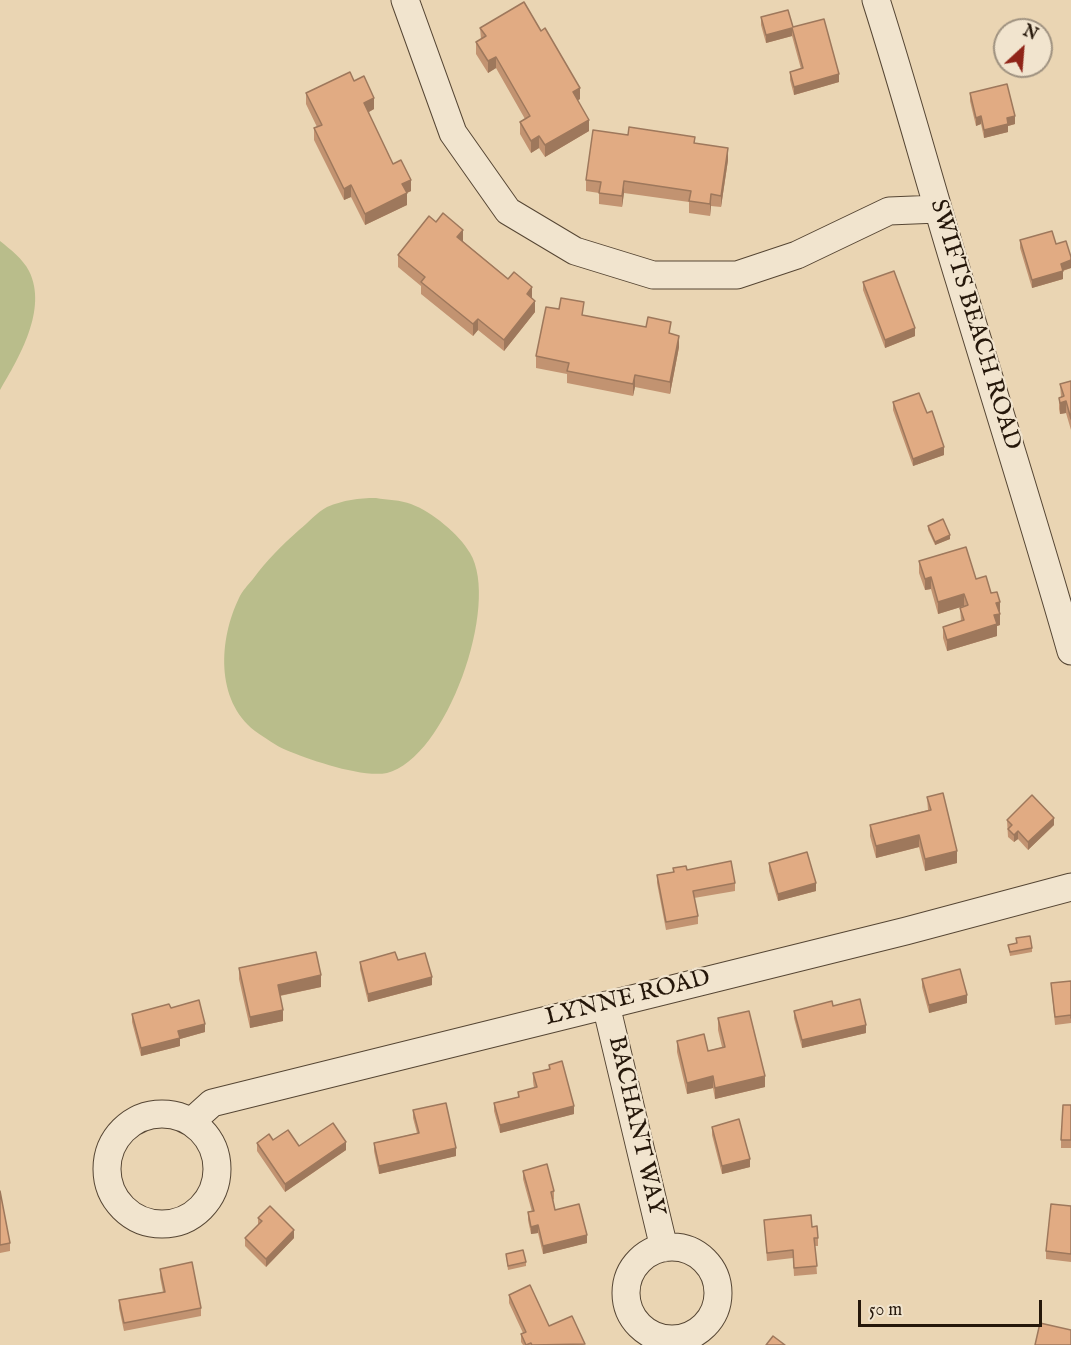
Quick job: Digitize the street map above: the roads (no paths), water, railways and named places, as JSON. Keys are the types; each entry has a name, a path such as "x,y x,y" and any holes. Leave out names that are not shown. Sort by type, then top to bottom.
{"street":[{"path":"405,0 453,133 508,211 575,251 653,275 737,275 797,255 890,211 938,208"},
{"name":"SWIFTS BEACH ROAD","path":"876,0 1033,517 1071,651"},
{"name":"LYNNE ROAD","path":"191,1122 212,1103 906,931 1071,887"},
{"name":"BACHANT WAY","path":"606,1005 664,1248"},
{"path":"171,1114 191,1122 207,1136 216,1156 217,1178 209,1198 194,1214 175,1222 153,1223 132,1216 117,1201 108,1181 107,1159 115,1139 129,1124 149,1115 171,1114"}]}
